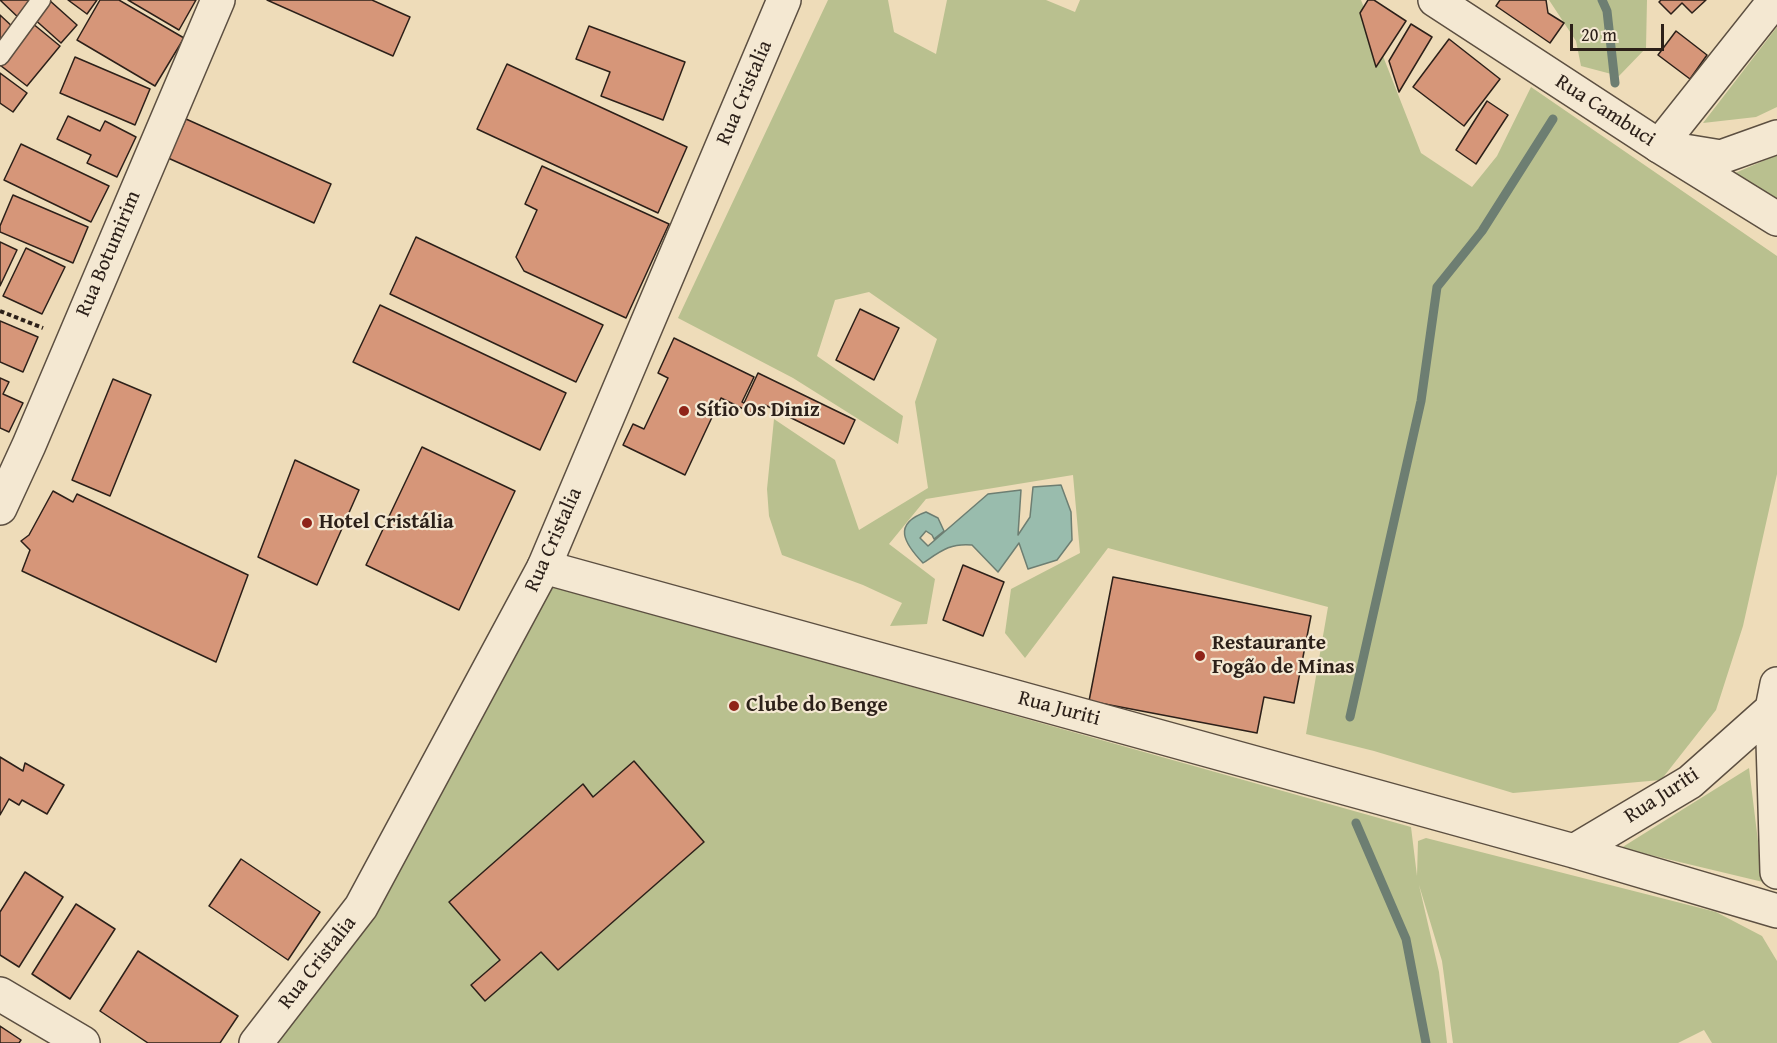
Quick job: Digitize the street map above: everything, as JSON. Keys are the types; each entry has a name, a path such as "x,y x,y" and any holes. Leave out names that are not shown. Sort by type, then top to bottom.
{"street":[{"name":"Rua Botumirim","path":"0,508 29,445 72,339 218,0"},
{"name":"Rua Cristalia","path":"256,1043 361,907 544,567 784,0"},
{"name":"Rua Cambuci","path":"1435,0 1659,146 1777,219"},
{"path":"1774,0 1659,146 1721,157 1777,137"},
{"name":"Rua Juriti","path":"544,567 1574,851 1777,911"},
{"name":"Rua Juriti","path":"1574,851 1690,782 1774,697"},
{"path":"1774,697 1777,872"},
{"path":"0,994 83,1043"}],"lane":[{"path":"0,57 41,0"}],"path":[{"path":"0,311 72,339"}],"green space":[{"path":"828,0 888,0 894,32 936,54 947,0 1046,0 1075,12 1080,0 1361,0 1421,153 1472,187 1497,156 1531,87 1777,256 1777,474 1743,626 1716,710 1661,780 1513,793 1374,751 1306,734 1328,607 1108,548 1025,658 1005,633 1011,589 1080,553 1073,475 926,499 889,544 935,579 927,624 890,626 902,603 863,585 782,555 769,516 767,489 774,419 835,460 859,530 928,488 915,402 937,339 869,292 835,300 817,356 903,416 898,444 793,378 678,318"},
{"path":"1549,0 1647,0 1646,48 1619,76 1581,66 1576,41"},
{"path":"1777,27 1777,107 1756,117 1703,123"},
{"path":"1777,155 1777,199 1735,173"},
{"name":"Clube do Benge","path":"553,586 1411,827 1417,876 1418,841 1426,838 1716,912 1762,936 1777,961 1777,1043 1712,1043 1704,1030 1678,1043 1453,1043 1442,961 1419,885 1439,972 1447,1043 268,1043 348,952"},
{"path":"1749,768 1763,882 1621,848"}],"shaded area":[{"path":"1061,485 1071,512 1072,540 1057,560 1028,569 1019,543 998,572 972,545 952,547 923,563 907,541 905,528 915,517 926,512 938,518 944,531 934,539 926,531 920,538 928,546 988,494 1021,490 1018,535 1030,517 1033,487"}],"building":[{"path":"0,0 36,0 22,21"},
{"path":"49,0 77,25 61,43 32,17"},
{"path":"68,0 97,0 87,14"},
{"path":"100,0 119,0 184,38 155,86 77,40"},
{"path":"128,0 196,0 179,30"},
{"path":"267,0 372,0 410,17 393,56"},
{"path":"1368,0 1374,0 1406,21 1376,67 1360,13"},
{"path":"1500,0 1546,0 1548,13 1564,23 1550,43 1496,6"},
{"path":"1661,0 1706,0 1692,13 1682,3 1671,14 1659,2"},
{"path":"0,15 15,29 0,45"},
{"path":"32,23 60,46 27,86 0,65"},
{"path":"1411,24 1432,37 1399,92 1389,61"},
{"path":"589,26 685,62 663,120 601,96 610,72 576,59"},
{"path":"1676,31 1707,55 1690,79 1658,55"},
{"path":"1449,39 1500,79 1464,126 1413,87"},
{"path":"75,57 150,89 135,125 60,93"},
{"path":"507,64 687,147 658,213 477,129"},
{"path":"0,73 27,93 13,112 0,103"},
{"path":"1487,101 1508,115 1476,164 1456,150"},
{"path":"68,116 100,131 105,121 136,137 117,177 87,163 91,155 57,139"},
{"path":"186,119 331,184 314,223 168,158"},
{"path":"21,144 109,186 91,222 4,180"},
{"path":"542,166 669,224 626,318 524,271 516,257 537,210 525,204"},
{"path":"13,195 88,227 73,263 0,232 0,226"},
{"path":"416,237 603,325 576,382 390,294"},
{"path":"0,242 17,250 0,286"},
{"path":"26,248 65,267 42,314 3,296"},
{"path":"380,305 566,393 540,450 353,362"},
{"path":"860,309 899,328 874,380 836,360"},
{"path":"0,321 38,337 23,372 0,362"},
{"name":"Sítio Os Diniz","path":"674,338 754,377 742,402 744,403 758,373 855,420 844,444 765,405 760,417 721,398 685,475 623,445 633,424 644,429 668,378 658,373"},
{"path":"0,378 9,382 3,394 23,403 9,432 0,428"},
{"path":"113,379 151,395 110,496 72,480"},
{"path":"422,447 515,491 459,610 366,565"},
{"name":"Hotel Cristália","path":"295,460 359,490 317,585 258,557"},
{"path":"53,491 73,502 77,494 248,575 216,662 22,571 30,550 21,541 29,535"},
{"path":"963,565 1004,582 983,636 943,620"},
{"name":"Restaurante Fogão de Minas","path":"1113,577 1311,616 1294,703 1264,697 1257,733 1089,701"},
{"path":"0,757 23,771 25,763 64,785 47,814 22,800 19,805 9,799 0,815"},
{"path":"634,761 704,842 558,970 541,952 485,1001 471,985 500,960 449,902 583,784 593,797"},
{"path":"241,859 320,912 288,960 209,906"},
{"path":"25,872 63,897 19,967 0,955 0,912"},
{"path":"76,904 115,929 70,999 32,974"},
{"path":"138,951 238,1016 220,1043 148,1043 100,1011"},
{"path":"0,1026 21,1040 19,1043 0,1043"}],"waterway":[{"path":"1602,0 1607,11 1615,83"},
{"path":"1350,717 1421,401 1437,287 1482,231 1553,119"},
{"path":"1356,823 1406,939 1426,1043"}],"place":[{"name":"Sítio Os Diniz","path":"684,411"},
{"name":"Hotel Cristália","path":"307,523"},
{"name":"Restaurante Fogão de Minas","path":"1200,656"},
{"name":"Clube do Benge","path":"734,706"}]}
